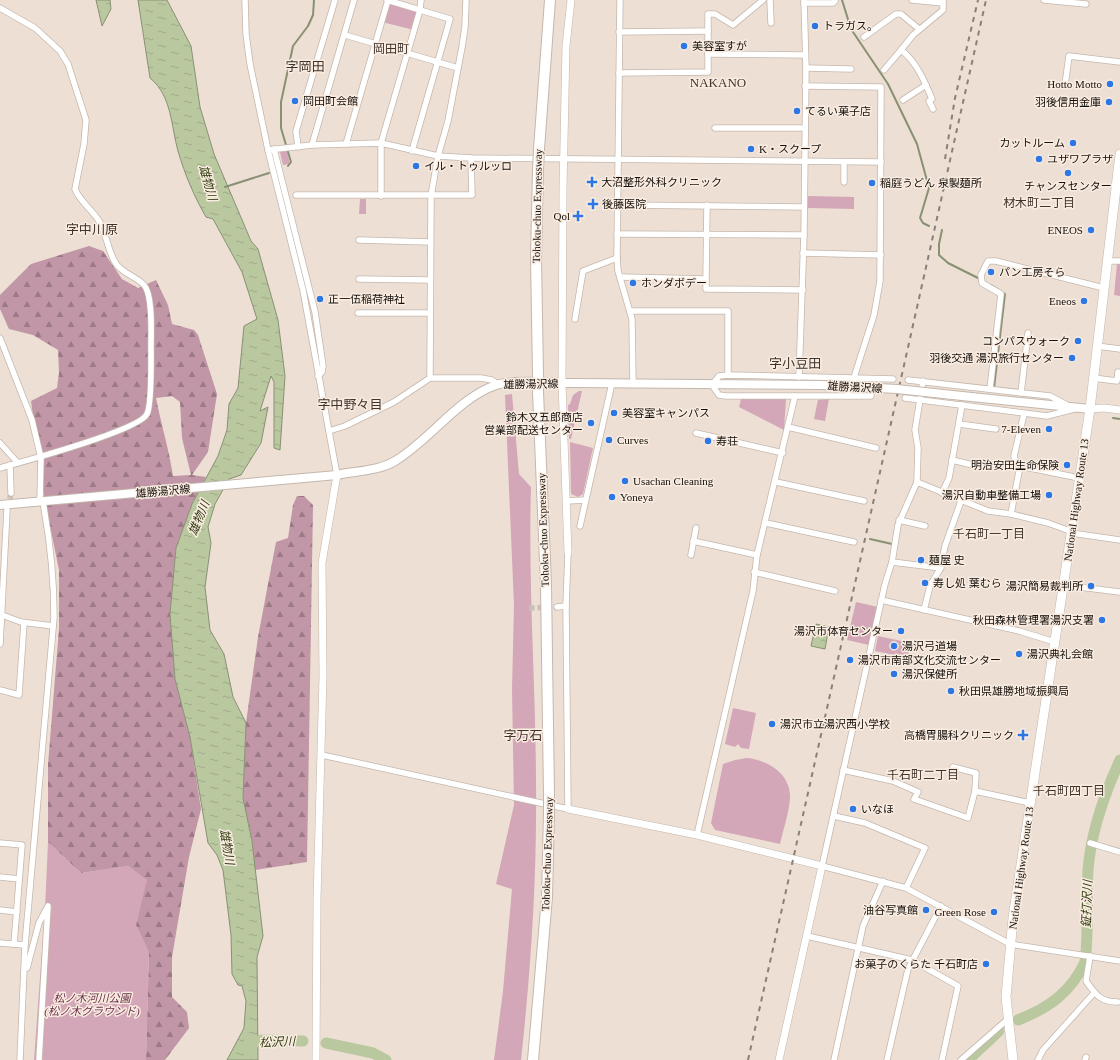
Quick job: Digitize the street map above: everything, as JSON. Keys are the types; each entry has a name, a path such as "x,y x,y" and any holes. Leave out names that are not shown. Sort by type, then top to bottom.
{"highway":[{"name":"Tohoku-chuo Expressway","path":"533,1060 547,897 549,812 546,585 538,392 536,258 539,149 550,0"},
{"name":"National Highway Route 13","path":"1013,1060 1006,997 1010,944 1090,409 1104,288 1116,212 1120,154"}],"main road":[{"name":"雄勝湯沢線","path":"4,507 41,502 337,475 382,466 394,462 476,395 498,384 633,383 822,385 897,389 1090,409"}],"street":[{"path":"245,0 246,34 250,64 303,290 337,475 322,563 322,755 317,900 316,1060"},
{"path":"298,146 296,131 334,0"},
{"path":"312,145 354,0"},
{"path":"346,144 388,0 450,19 412,151"},
{"path":"381,196 381,143 420,10 421,0"},
{"path":"430,378 431,196 438,156 448,121 458,68 465,27 466,0"},
{"path":"568,809 566,606 568,552 562,383 563,160 566,46 570,0"},
{"path":"620,0 617,258 620,277 632,319 633,383"},
{"path":"619,73 708,72 708,14 715,14 733,25 763,0"},
{"path":"770,0 771,23"},
{"path":"884,70 919,29 943,10 943,2 912,0"},
{"path":"1044,0 1086,4"},
{"path":"799,377 804,236 804,128 806,68 804,1 833,3 835,1"},
{"path":"0,8 35,28 60,51 68,64 86,120 84,144 75,190 78,196 99,221 116,264 123,272 144,285 148,291 151,319 148,414 144,419 126,428 41,458 0,468"},
{"path":"864,37 896,14 901,14 919,29"},
{"path":"619,32 708,32"},
{"path":"344,35 458,68"},
{"path":"901,50 909,56 926,85 932,99 929,101 933,109"},
{"path":"708,54 805,55"},
{"path":"1065,85 1069,56 1120,62"},
{"path":"806,68 851,69"},
{"path":"903,100 926,85"},
{"path":"805,86 882,87 880,281 874,315 848,396"},
{"path":"715,128 804,128"},
{"path":"271,150 312,145 381,143 438,156 471,158 881,162"},
{"path":"296,195 472,195 471,158"},
{"path":"844,162 844,182"},
{"path":"617,205 804,207"},
{"path":"707,205 706,288 803,290"},
{"path":"617,234 804,236"},
{"path":"360,240 430,242"},
{"path":"803,253 881,255"},
{"path":"575,319 583,272 617,258"},
{"path":"990,389 1001,294 982,283 981,275 988,261 996,261 1104,288"},
{"path":"1108,261 1120,261"},
{"path":"620,277 706,279"},
{"path":"359,279 430,280"},
{"path":"630,311 728,311 728,375"},
{"path":"358,313 430,313"},
{"path":"1021,393 1028,334"},
{"path":"0,338 32,420 41,458 41,502 50,541 52,568 53,626 25,945 25,973 21,1016 20,1060"},
{"path":"1097,346 1120,349"},
{"path":"1093,378 1117,381 1118,372 1120,373"},
{"path":"871,396 726,396 719,395 712,385 718,376 728,375 892,379"},
{"path":"329,431 345,426 394,402 430,378 481,378 492,380 498,384"},
{"path":"908,380 1050,396 1074,408"},
{"path":"779,1060 881,600 892,562 899,520 916,482 918,448 915,430 923,381"},
{"path":"580,526 612,383"},
{"path":"697,836 751,599 754,572 783,453 795,396"},
{"path":"904,398 1047,416 1074,408"},
{"path":"942,493 949,478 962,405"},
{"path":"1090,409 1104,408 1120,410"},
{"path":"1011,514 1020,466 1014,456 1024,414"},
{"path":"959,424 996,429"},
{"path":"788,427 876,448"},
{"path":"696,433 783,453"},
{"path":"0,443 18,463"},
{"path":"952,460 981,467"},
{"path":"10,465 11,493"},
{"path":"1020,466 1079,478"},
{"path":"776,482 864,501"},
{"path":"916,482 988,511 1011,514 1048,523 1078,534 1120,540"},
{"path":"566,501 585,500"},
{"path":"924,610 930,586 941,568 945,546 961,501"},
{"path":"0,644 4,507"},
{"path":"899,520 925,526"},
{"path":"766,523 854,542"},
{"path":"691,555 696,528"},
{"path":"694,541 758,555"},
{"path":"892,562 941,568"},
{"path":"754,572 835,590"},
{"path":"1063,585 1120,592"},
{"path":"881,600 1019,632 1055,642"},
{"path":"557,607 566,606"},
{"path":"2,615 24,623 53,626"},
{"path":"0,690 19,695 24,623"},
{"path":"322,755 697,836 822,866 906,888 1010,944 1120,961"},
{"path":"843,770 893,780 918,792 914,800 968,818 975,791 976,773 953,767"},
{"path":"975,791 1030,804"},
{"path":"834,816 866,823 925,848 906,888"},
{"path":"0,843 22,845 14,944"},
{"path":"1092,844 1120,852"},
{"path":"0,877 19,879"},
{"path":"834,1060 863,926 883,882"},
{"path":"25,973 39,923 48,906 39,1060"},
{"path":"887,1060 908,969 941,906"},
{"path":"0,910 17,912"},
{"path":"807,936 912,960 958,986 942,1060"},
{"path":"0,942 25,945"},
{"path":"1087,956 1086,981 1094,993 1107,1002 1118,1002"},
{"path":"1038,1060 1043,1050 1094,993"},
{"path":"961,1060 1008,1019"}],"green space":[{"path":"388,0 420,10 414,30 382,22"},
{"path":"287,151 290,164 283,165 280,152"},
{"path":"808,196 854,197 854,209 808,208"},
{"path":"360,199 366,199 366,214 359,214"},
{"path":"89,246 103,251 122,279 138,288 156,280 168,305 172,324 194,330 198,335 217,394 208,452 192,475 206,477 192,504 176,548 170,614 175,679 190,737 201,809 189,857 172,957 172,997 187,1012 189,1028 165,1060 146,1060 149,953 136,925 147,880 128,866 81,873 48,842 48,765 59,628 59,570 44,496 31,401 57,388 59,373 58,350 33,335 9,329 0,309 0,295 31,264","holes":["172,396 180,402 182,438 191,475 173,476 156,398"]},
{"path":"1117,263 1120,263 1120,296 1114,295"},
{"path":"579,391 582,391 571,439 569,439 568,405 570,404 573,395"},
{"path":"512,394 519,474 531,487 530,524 536,749 536,820 534,889 528,992 521,1060 494,1060 503,991 512,889 496,884 514,805 512,689 514,605 505,395"},
{"path":"741,399 786,399 784,430 739,407"},
{"path":"829,399 825,421 814,419 818,400"},
{"path":"570,442 593,448 583,494 578,497 571,494"},
{"path":"297,496 304,496 313,505 307,862 255,870 252,841 243,798 246,723 258,637 276,542 288,538 293,505"},
{"path":"856,602 878,607 869,645 847,640"},
{"name":"湯沢弓道場","path":"878,636 911,643 908,658 875,651"},
{"path":"733,708 756,713 749,749 741,748 738,744 735,747 725,744"},
{"path":"747,758 755,759 770,765 782,775 787,782 790,798 780,844 715,830 711,823 723,764"},
{"name":"松ノ木河川公園 (松ノ木グラウンド)","path":"48,842 81,873 128,866 148,880 136,925 149,953 146,1060 34,1060 45,909"}],"water":[{"path":"96,0 110,0 111,9 102,26"},
{"name":"雄物川","path":"138,0 167,0 191,46 200,107 214,154 251,241 258,249 278,320 285,376 280,450 274,448 274,382 271,376 260,411 268,407 261,443 241,475 229,479 215,504 208,527 211,543 205,587 210,630 224,654 233,697 246,723 243,798 252,841 263,936 257,957 258,1060 227,1060 244,1028 246,1001 242,986 238,985 232,974 231,935 223,870 217,855 208,843 190,737 175,679 170,614 176,548 192,504 218,456 227,430 229,404 238,388 244,326 257,319 242,272 213,219 206,217 194,193 178,151 167,102 163,93 150,78"},
{"path":"816,624 829,627 825,649 811,646"}],"waterway":[{"path":"288,166 291,162 281,128 281,102 293,46 308,26 313,15 314,0"},
{"path":"842,0 851,29 888,84 917,144 929,188 920,218 923,223 929,226"},
{"path":"225,187 269,173"},
{"path":"942,230 939,244 939,255 948,263 980,279"},
{"path":"991,285 1005,294 994,388"},
{"path":"1113,418 1120,419"},
{"path":"870,539 892,544"},
{"name":"鉦打沢川","path":"1018,1020 1040,1010 1058,998 1073,982 1085,962 1087,939 1088,870 1092,841 1099,814 1120,760"},
{"name":"鉦打沢川","path":"968,1060 999,1031"},
{"name":"松沢川","path":"251,1044 262,1040 303,1041"},
{"name":"松沢川","path":"326,1043 373,1053 386,1060"}],"tunnel":[{"path":"8,507 11,493"},
{"path":"529,608 557,607"}],"railway":[{"path":"945,159 955,98 978,0"},
{"path":"748,1060 986,0"}],"place":[{"name":"トラガス。","path":"815,26"},
{"name":"美容室すが","path":"684,46"},
{"name":"Hotto Motto","path":"1110,84"},
{"name":"岡田町会館","path":"295,101"},
{"name":"羽後信用金庫","path":"1109,102"},
{"name":"てるい菓子店","path":"797,111"},
{"name":"カットルーム","path":"1073,143"},
{"name":"K・スクープ","path":"751,149"},
{"name":"ユザワプラザ","path":"1039,159"},
{"name":"イル・トゥルッロ","path":"416,166"},
{"name":"チャンスセンター","path":"1068,173"},
{"name":"大沼整形外科クリニック","path":"592,182"},
{"name":"稲庭うどん 泉製麺所","path":"872,183"},
{"name":"後藤医院","path":"593,204"},
{"name":"Qol","path":"578,216"},
{"name":"ENEOS","path":"1091,230"},
{"name":"パン工房そら","path":"991,272"},
{"name":"ホンダボデー","path":"633,283"},
{"name":"正一伍稲荷神社","path":"320,299"},
{"name":"Eneos","path":"1084,301"},
{"name":"コンパスウォーク","path":"1078,341"},
{"name":"羽後交通 湯沢旅行センター","path":"1072,358"},
{"name":"美容室キャンパス","path":"614,413"},
{"name":"鈴木又五郎商店 営業部配送センター","path":"591,423"},
{"name":"7-Eleven","path":"1049,429"},
{"name":"Curves","path":"609,440"},
{"name":"寿荘","path":"708,441"},
{"name":"明治安田生命保険","path":"1067,465"},
{"name":"Usachan Cleaning","path":"625,481"},
{"name":"湯沢自動車整備工場","path":"1049,495"},
{"name":"Yoneya","path":"612,497"},
{"name":"麺屋 史","path":"921,560"},
{"name":"寿し処 葉むら","path":"925,583"},
{"name":"湯沢簡易裁判所","path":"1091,586"},
{"name":"秋田森林管理署湯沢支署","path":"1102,620"},
{"name":"湯沢市体育センター","path":"901,631"},
{"name":"湯沢弓道場","path":"894,646"},
{"name":"湯沢典礼会館","path":"1019,654"},
{"name":"湯沢市南部文化交流センター","path":"850,660"},
{"name":"湯沢保健所","path":"894,674"},
{"name":"秋田県雄勝地域振興局","path":"951,691"},
{"name":"湯沢市立湯沢西小学校","path":"772,724"},
{"name":"高橋胃腸科クリニック","path":"1023,735"},
{"name":"いなほ","path":"853,809"},
{"name":"油谷写真館","path":"926,910"},
{"name":"Green Rose","path":"994,912"},
{"name":"お菓子のくらた 千石町店","path":"986,964"}],"district":[{"name":"岡田町","path":"391,49"},
{"name":"字岡田","path":"305,66"},
{"name":"NAKANO","path":"718,82"},
{"name":"材木町二丁目","path":"1039,203"},
{"name":"字中川原","path":"92,229"},
{"name":"字小豆田","path":"795,363"},
{"name":"字中野々目","path":"350,404"},
{"name":"千石町一丁目","path":"989,534"},
{"name":"字万石","path":"523,735"},
{"name":"千石町二丁目","path":"923,775"},
{"name":"千石町四丁目","path":"1069,791"}]}
